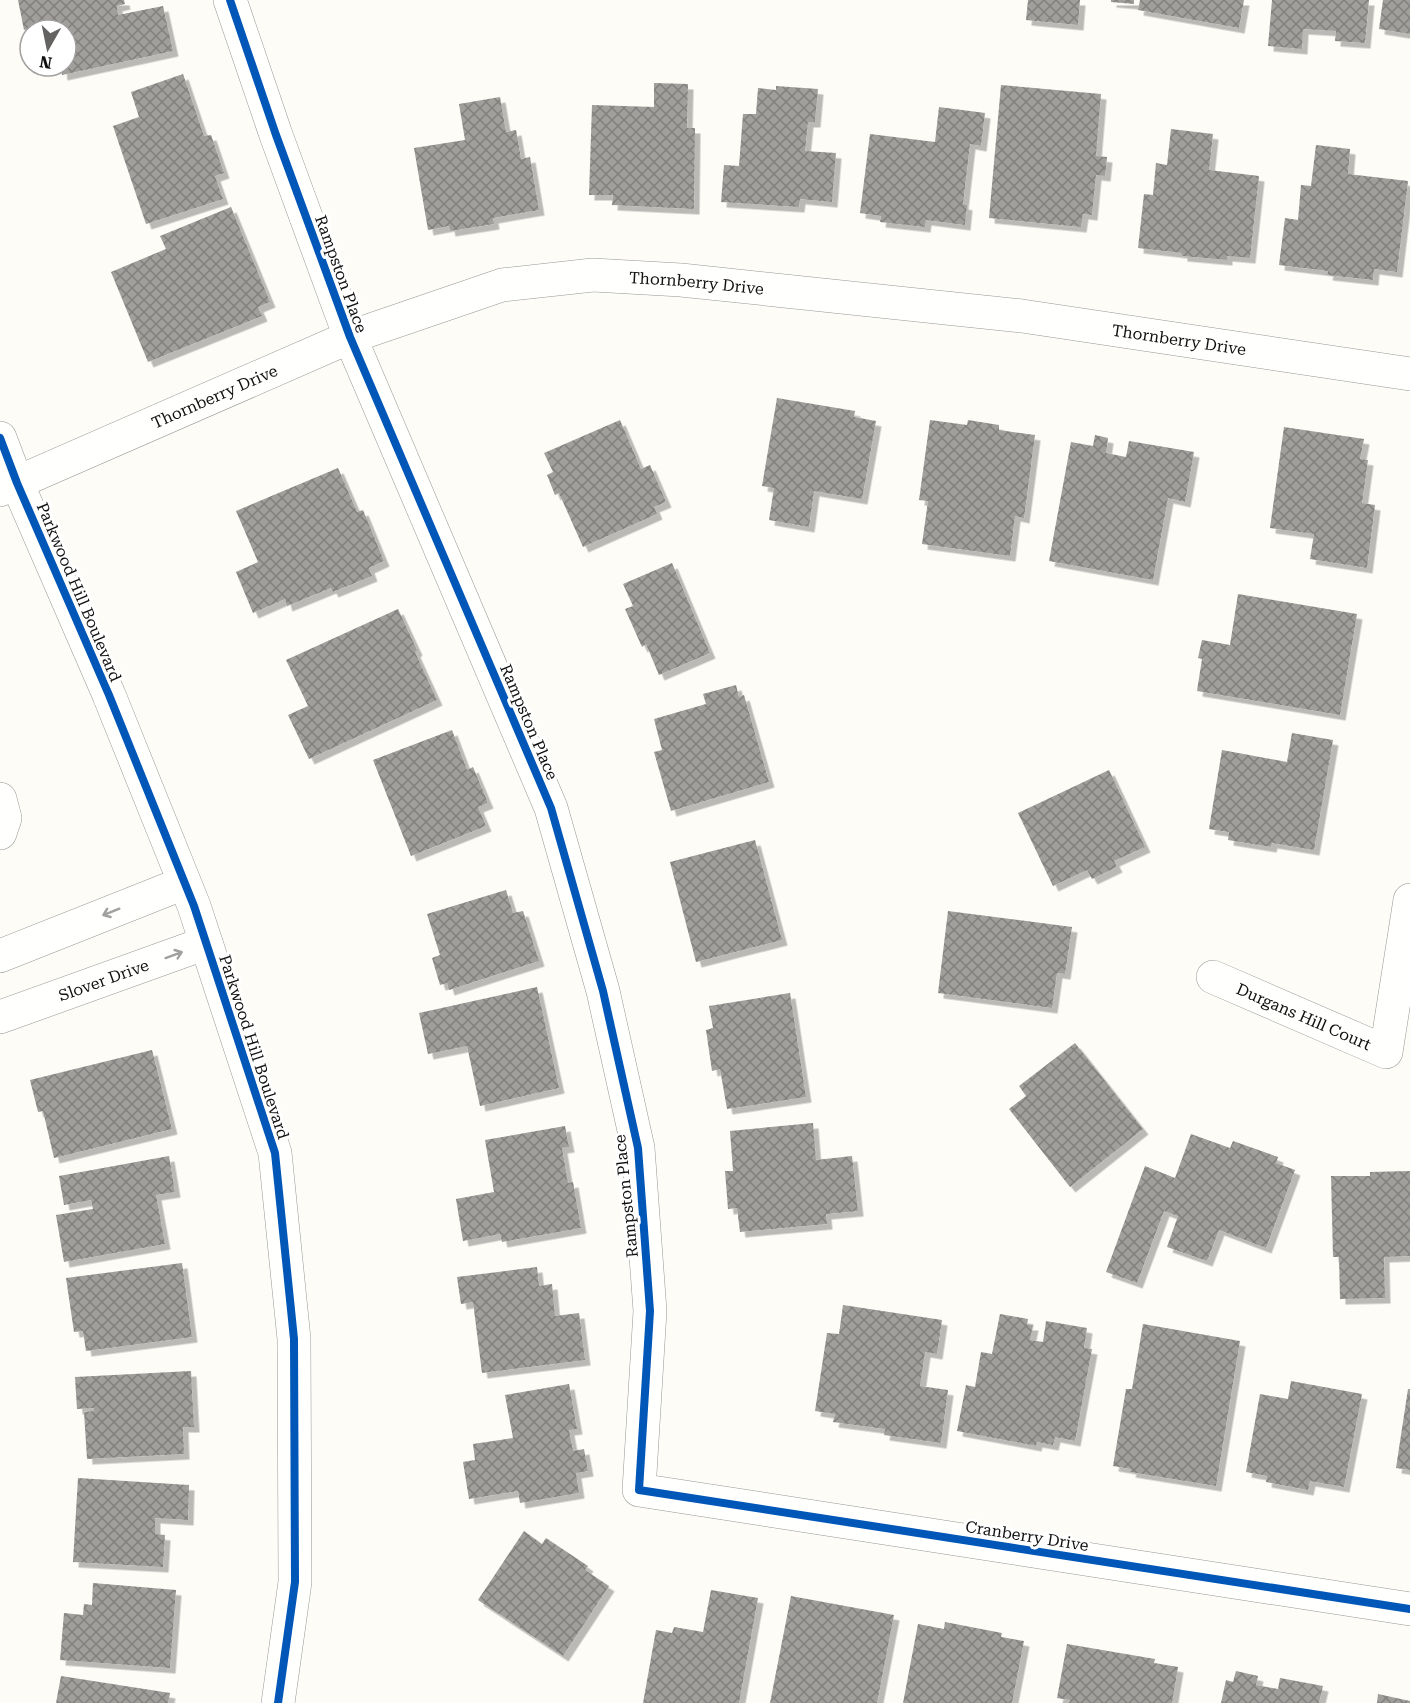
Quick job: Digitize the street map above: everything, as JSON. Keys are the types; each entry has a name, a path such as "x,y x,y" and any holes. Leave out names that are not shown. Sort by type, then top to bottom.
{"street":[{"name":"Rampston Place","path":"230,0 276,135 350,337 551,808 603,991 638,1148 650,1311 639,1490"},
{"name":"Thornberry Drive","path":"9,487 350,337 502,285 593,275 681,280 1022,316 1410,374"},
{"name":"Parkwood Hill Boulevard","path":"0,438 9,487 108,695 184,883 275,1153 293,1328 295,1582 278,1703"},
{"path":"0,799 5,818 0,833"},
{"path":"2,950 184,883"},
{"name":"Durgans Hill Court","path":"1213,977 1386,1052 1410,900"},
{"name":"Slover Drive","path":"0,1017 206,943"},
{"name":"Cranberry Drive","path":"639,1490 1410,1608"}],"building":[{"path":"18,0 124,0 125,4 117,6 118,15 163,6 173,51 78,72 78,18 22,18"},
{"path":"1028,0 1080,0 1078,25 1026,20"},
{"path":"1111,0 1134,0 1134,4 1111,2"},
{"path":"1140,0 1244,0 1239,28 1138,10"},
{"path":"1272,0 1369,0 1365,43 1335,41 1336,31 1303,29 1302,49 1268,46"},
{"path":"1383,0 1410,0 1410,34 1379,29"},
{"path":"183,74 204,136 211,135 224,173 215,176 223,199 146,224 113,126 139,117 131,92"},
{"path":"654,83 688,84 687,128 695,128 694,209 612,205 613,195 589,195 592,105 654,107"},
{"path":"1001,85 1101,94 1096,156 1107,157 1105,176 1096,175 1092,215 1083,214 1081,227 989,218"},
{"path":"776,86 818,89 815,122 808,122 805,151 836,153 832,202 800,199 799,207 721,202 724,165 739,166 743,114 756,114 758,88 776,90"},
{"path":"500,97 506,132 516,130 521,159 530,157 539,210 493,218 494,224 450,231 449,226 428,230 414,148 465,140 459,104"},
{"path":"939,107 985,113 981,146 970,144 963,204 967,205 965,225 926,220 925,227 880,222 881,216 860,213 870,134 935,142"},
{"path":"1171,129 1213,134 1209,170 1259,176 1250,258 1227,256 1227,260 1182,256 1182,253 1138,248 1144,194 1153,195 1156,163 1167,165"},
{"path":"1316,145 1350,149 1348,174 1408,181 1397,272 1374,269 1373,280 1327,275 1328,271 1279,265 1285,218 1298,220 1301,185 1311,186"},
{"path":"231,207 270,302 258,307 262,316 148,362 111,272 166,249 160,236"},
{"path":"777,398 855,411 854,417 876,421 862,499 814,491 809,527 769,520 774,488 762,486"},
{"path":"620,420 641,469 650,465 666,502 654,507 657,514 583,547 559,493 555,495 547,475 553,472 544,453"},
{"path":"930,420 967,425 968,420 999,425 999,430 1035,435 1024,518 1015,516 1010,556 922,544 928,501 919,500"},
{"path":"1284,427 1364,439 1360,459 1368,460 1362,503 1375,505 1367,568 1310,559 1314,534 1270,528"},
{"path":"1095,435 1108,438 1106,453 1126,457 1129,441 1194,452 1185,502 1168,498 1153,580 1049,561 1071,442 1093,446"},
{"path":"338,468 357,512 363,510 384,561 369,568 372,576 333,592 331,588 287,606 285,599 253,613 236,572 258,562 236,511"},
{"path":"672,563 710,653 659,675 646,644 642,647 625,609 633,606 623,584"},
{"path":"1238,594 1357,614 1340,715 1197,691 1202,659 1198,658 1202,640 1230,645"},
{"path":"398,609 437,700 309,759 288,715 308,706 286,660"},
{"path":"736,685 739,697 744,695 769,782 671,811 654,752 662,750 654,719 706,704 703,694"},
{"path":"452,730 467,770 473,767 488,803 478,807 486,826 411,856 373,760"},
{"path":"1292,733 1333,740 1314,850 1272,843 1271,847 1228,840 1229,832 1209,829 1222,750 1287,762"},
{"path":"1109,770 1145,847 1114,861 1117,867 1092,879 1087,870 1053,886 1018,813"},
{"path":"755,840 782,940 696,962 670,862"},
{"path":"506,890 513,913 523,911 539,961 449,990 447,983 440,985 432,958 440,955 427,914"},
{"path":"948,911 1072,927 1065,974 1057,973 1052,1008 938,993"},
{"path":"537,987 559,1088 480,1106 467,1046 428,1054 419,1013"},
{"path":"790,993 806,1097 727,1109 720,1069 712,1071 706,1030 713,1028 709,1006"},
{"path":"1075,1043 1143,1129 1070,1187 1009,1109 1026,1096 1019,1086"},
{"path":"152,1050 172,1129 54,1158 43,1111 38,1112 30,1080"},
{"path":"813,1123 816,1160 852,1156 858,1211 826,1214 827,1224 740,1232 737,1208 728,1209 725,1171 733,1171 730,1131"},
{"path":"565,1126 569,1147 562,1148 568,1183 573,1182 581,1228 502,1242 500,1234 463,1241 456,1199 494,1192 485,1140"},
{"path":"1191,1134 1230,1148 1233,1141 1278,1157 1276,1163 1295,1170 1266,1248 1219,1230 1207,1261 1167,1247 1178,1216 1164,1211 1137,1283 1106,1272 1145,1166 1175,1178"},
{"path":"169,1156 175,1192 156,1195 165,1244 64,1262 56,1215 93,1209 91,1200 64,1205 59,1176"},
{"path":"1410,1171 1410,1256 1384,1257 1385,1298 1340,1299 1339,1257 1333,1257 1331,1176 1370,1176 1370,1172"},
{"path":"182,1263 192,1337 86,1351 83,1331 74,1332 66,1278"},
{"path":"537,1267 539,1286 552,1284 555,1316 579,1313 585,1360 482,1373 473,1302 461,1304 457,1277"},
{"path":"843,1305 942,1320 937,1354 925,1352 920,1386 948,1390 941,1443 884,1435 885,1429 833,1422 835,1414 815,1411 827,1333 839,1334"},
{"path":"1000,1314 1028,1319 1027,1325 1033,1325 1030,1340 1043,1342 1046,1321 1087,1328 1084,1348 1092,1349 1075,1441 1055,1437 1053,1445 1037,1442 1036,1446 957,1431 966,1385 975,1387 981,1352 992,1354"},
{"path":"1143,1324 1240,1341 1216,1486 1130,1472 1131,1469 1113,1466 1126,1389 1132,1389"},
{"path":"191,1371 194,1427 183,1427 184,1454 87,1459 84,1412 94,1411 94,1408 77,1409 75,1377"},
{"path":"1291,1381 1362,1394 1344,1487 1310,1481 1308,1490 1266,1482 1267,1476 1246,1472 1260,1394 1288,1399"},
{"path":"569,1384 577,1429 569,1430 573,1451 584,1449 588,1471 576,1473 579,1493 520,1503 518,1491 469,1499 463,1462 475,1460 473,1444 513,1438 505,1395"},
{"path":"1408,1389 1410,1389 1410,1470 1396,1468"},
{"path":"78,1478 189,1485 188,1520 155,1518 155,1534 165,1535 163,1567 73,1562"},
{"path":"524,1531 542,1544 546,1538 588,1566 585,1570 609,1586 563,1656 478,1600"},
{"path":"93,1583 176,1590 170,1668 60,1660 64,1613 83,1615 84,1604 92,1605"},
{"path":"711,1590 758,1598 739,1703 643,1703 656,1630 672,1633 674,1627 703,1632"},
{"path":"791,1596 894,1615 877,1703 770,1703"},
{"path":"945,1622 1002,1633 1001,1637 1024,1641 1012,1703 903,1703 918,1624 944,1629"},
{"path":"1067,1644 1155,1659 1154,1663 1178,1667 1172,1703 1069,1703 1070,1700 1057,1698"},
{"path":"1236,1671 1258,1676 1256,1685 1278,1689 1280,1678 1323,1686 1319,1703 1221,1703 1226,1680 1233,1682"},
{"path":"61,1676 170,1693 168,1703 56,1703"},
{"path":"1378,1694 1410,1701 1410,1703 1377,1703"}],"cycle path":[{"path":"230,0 276,135 350,337 551,808 603,991 638,1148 650,1311 639,1490 1410,1609"},
{"path":"0,438 17,483 109,695 194,906 275,1153 294,1339 295,1582 278,1703"}]}
